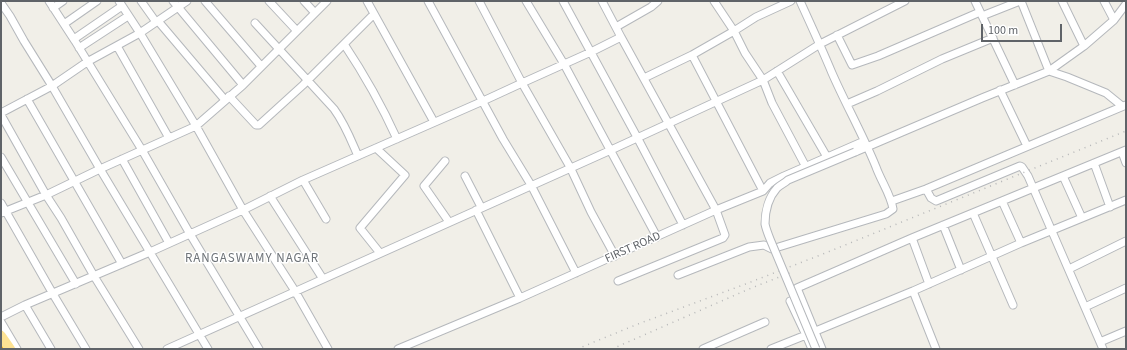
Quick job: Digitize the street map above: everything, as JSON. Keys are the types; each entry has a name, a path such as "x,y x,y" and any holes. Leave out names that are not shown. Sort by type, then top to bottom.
{"highway":[{"path":"1,336 10,349"}],"street":[{"path":"49,1 142,150 259,349"},
{"path":"53,8 63,1"},
{"path":"64,24 97,1"},
{"path":"141,1 157,21 227,98 258,126 308,80 374,14"},
{"path":"173,1 243,85"},
{"path":"139,349 46,195 1,114 52,86 87,62 140,33 186,1"},
{"path":"205,1 261,66"},
{"path":"269,1 297,31"},
{"path":"304,1 315,14"},
{"path":"3,212 46,195 196,126 243,85 327,1"},
{"path":"367,1 434,122"},
{"path":"428,1 503,139 531,185 576,273"},
{"path":"479,1 522,83 570,168 591,212 615,256"},
{"path":"526,1 564,64 657,237"},
{"path":"563,1 683,225"},
{"path":"602,1 716,210 725,234 725,237 618,281"},
{"path":"616,27 651,7 658,1"},
{"path":"714,1 763,80 772,103 806,167"},
{"path":"644,78 692,55 756,17 791,1"},
{"path":"678,275 749,247 764,245 772,248 886,214 893,209 892,201 881,181 866,143 832,73 800,1"},
{"path":"167,349 611,150 763,80 820,44 905,1"},
{"path":"975,1 1015,85"},
{"path":"837,35 852,65 981,14 1021,1 1050,71 1106,93 1124,105"},
{"path":"1062,1 1084,46"},
{"path":"1104,1 1114,20"},
{"path":"1,3 208,349"},
{"path":"74,39 120,4 140,33 196,126 243,210 295,291 328,349"},
{"path":"816,349 770,239 766,225 768,202 778,186 788,180 855,152 866,143 1050,71 1084,46 1114,20 1126,4"},
{"path":"79,48 128,16"},
{"path":"255,23 308,80 339,117 347,130 358,156"},
{"path":"1,317 25,305 190,234 303,180 483,101 621,38"},
{"path":"847,104 942,59 993,38"},
{"path":"344,44 375,94 397,139"},
{"path":"117,46 169,138"},
{"path":"692,55 763,191"},
{"path":"777,71 827,157"},
{"path":"1000,90 1027,146"},
{"path":"27,99 122,264"},
{"path":"892,201 1124,105"},
{"name":"FIRST ROAD","path":"398,349 520,298 716,210 763,191 770,183 827,157 866,143"},
{"path":"376,148 405,175 360,228 380,253"},
{"path":"822,349 797,288 1033,187 1124,151 1126,163"},
{"path":"1,157 76,284"},
{"path":"122,159 169,243"},
{"path":"445,161 424,186 449,222"},
{"path":"1094,163 1110,207"},
{"path":"926,188 931,198 936,201 1020,166 1024,168 1102,346 1126,331"},
{"path":"465,176 520,298"},
{"path":"1064,176 1082,218"},
{"path":"303,180 326,219"},
{"path":"270,196 323,279"},
{"path":"771,349 930,284 1021,243 1126,200"},
{"path":"1002,201 1021,243"},
{"path":"1,203 3,212 86,349"},
{"path":"973,213 1014,305"},
{"path":"943,225 961,270"},
{"path":"912,238 930,284"},
{"path":"1069,269 1126,242"},
{"path":"1085,307 1126,288"},
{"path":"913,291 936,349"},
{"path":"790,301 812,349"},
{"path":"25,305 51,349"},
{"path":"1,322 17,349"},
{"path":"706,348 766,322"}],"railway":[{"path":"577,349 638,324 823,254 1126,131"},
{"path":"612,349 749,289 792,272"}],"district":[{"name":"RANGASWAMY NAGAR","path":"252,259"}]}
